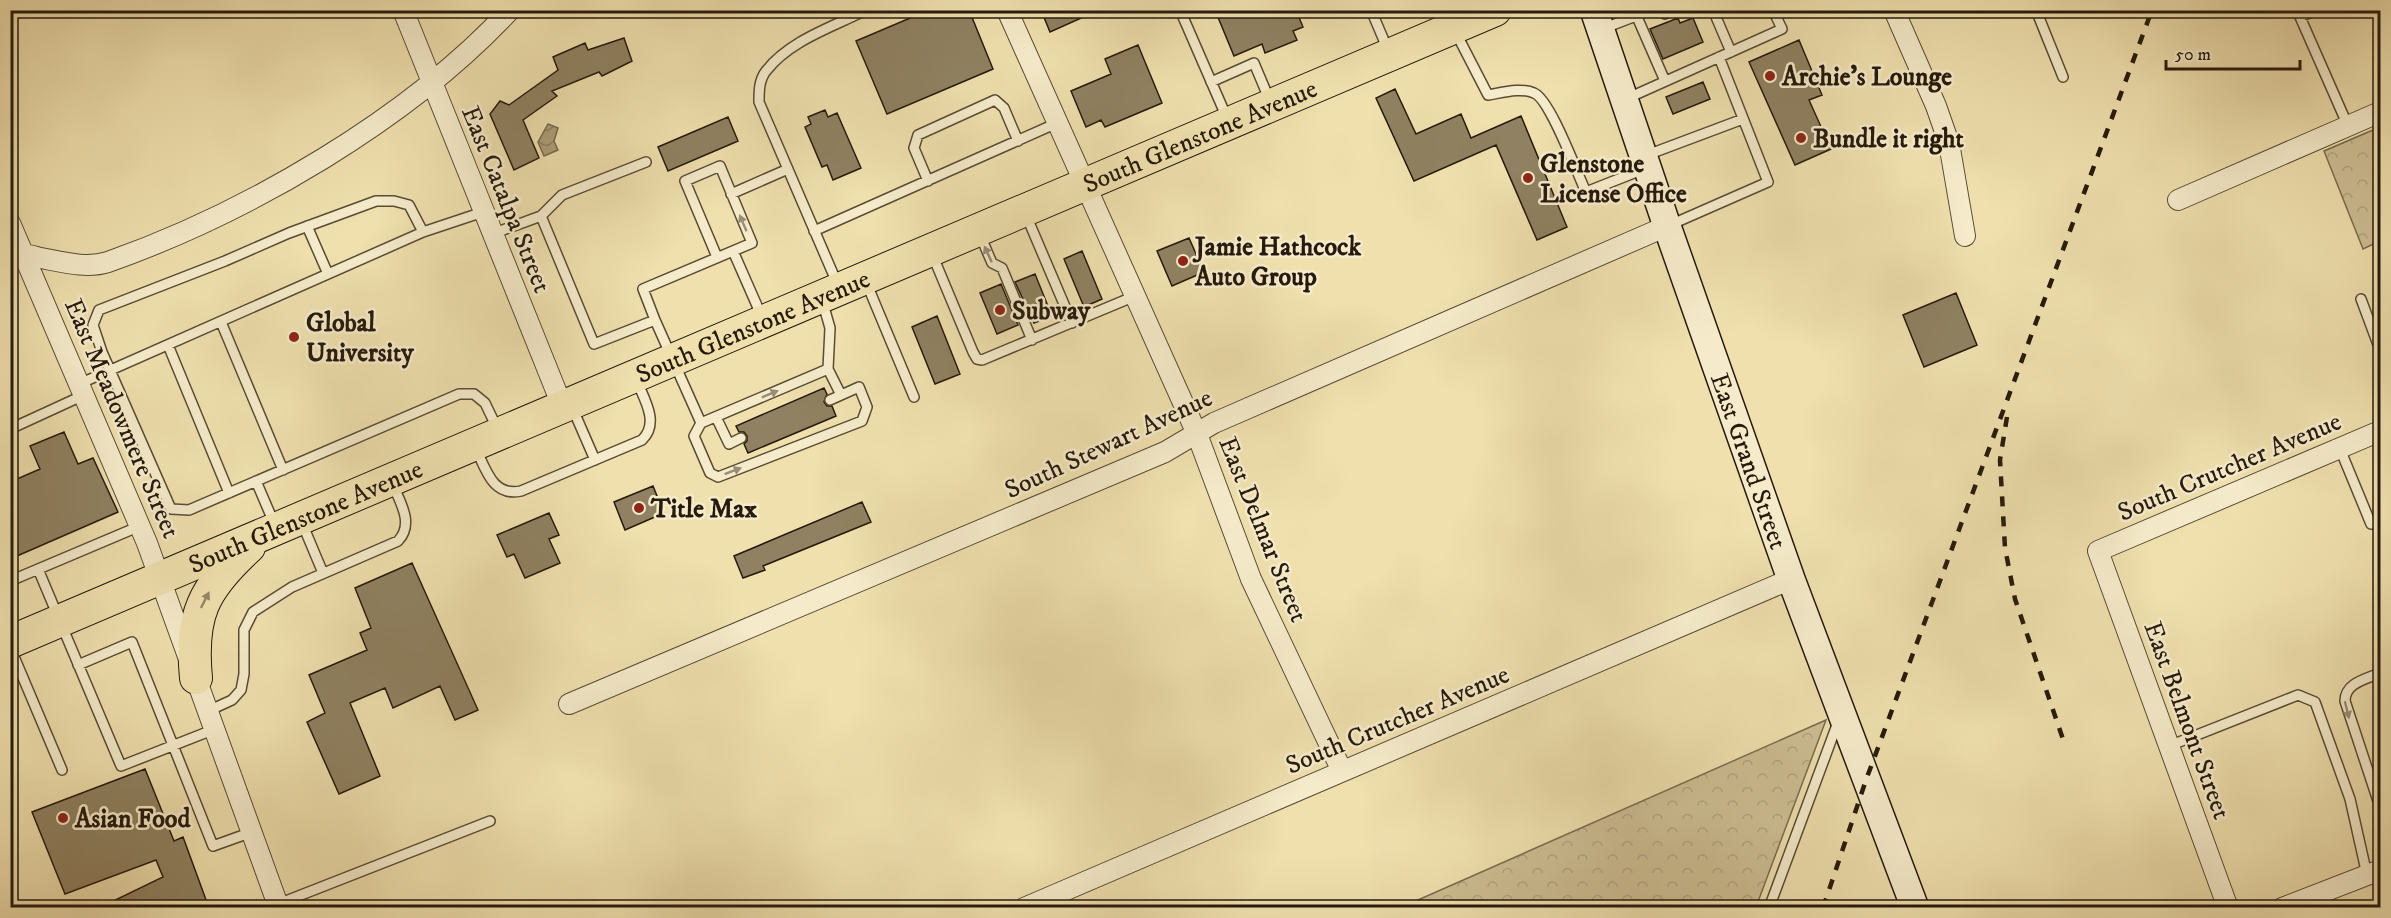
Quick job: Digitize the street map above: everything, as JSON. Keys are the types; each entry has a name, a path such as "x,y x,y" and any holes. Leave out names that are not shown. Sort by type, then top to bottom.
{"main road":[{"name":"South Glenstone Avenue","path":"10,642 1495,10"},
{"name":"East Grand Street","path":"1598,20 1667,226 1791,579 1915,908"},
{"path":"196,678 195,632 204,601 220,578 279,529"}],"street":[{"name":"East Catalpa Street","path":"403,10 492,234 567,406"},
{"path":"17,257 96,265 171,237 221,215 347,142 431,84 484,39 510,10"},
{"name":"East Delmar Street","path":"1007,10 1197,434 1251,579 1342,771"},
{"path":"1894,10 1936,106 1949,143 1965,236"},
{"path":"2178,200 2380,112"},
{"name":"East Meadowmere Street","path":"10,223 17,257 82,389 161,579 278,906"},
{"name":"South Stewart Avenue","path":"569,704 1165,452 1214,423 1667,226"},
{"name":"South Crutcher Avenue","path":"2098,551 2380,431"},
{"name":"East Belmont Street","path":"2098,551 2228,908"},
{"name":"South Crutcher Avenue","path":"1024,908 1791,579"},
{"path":"2282,908 2374,873"}],"lane":[{"path":"866,10 791,47 765,72 759,86 759,102 814,231 842,289 914,397"},
{"path":"1180,10 1229,124"},
{"path":"1371,10 1391,55"},
{"path":"1713,10 1731,52"},
{"path":"1625,99 1782,29 1773,10"},
{"path":"2036,10 2063,77"},
{"path":"2316,10 2299,14 2348,126"},
{"path":"1598,20 1638,15 1665,81"},
{"path":"1453,28 1488,94 1519,90 1535,93 1546,104 1586,192 1646,162 1743,119"},
{"path":"1667,226 1768,182 1719,57"},
{"path":"1211,82 1254,63 1272,106"},
{"path":"928,181 914,148 918,135 995,100 1004,108 1018,141"},
{"path":"814,231 1057,123"},
{"path":"492,234 541,216 562,195 646,162"},
{"path":"701,423 643,289 752,243 720,166 685,181 717,257"},
{"path":"731,194 788,169"},
{"path":"423,232 409,206 394,201 376,201 307,226 99,310 93,325 110,371 171,509 189,510 459,394 474,394 485,403 490,478 500,489 510,493 521,491 642,440 650,432 651,422 649,411 635,377"},
{"path":"10,429 110,371 423,232 483,212"},
{"path":"1024,212 1072,323"},
{"path":"541,216 594,344 655,320"},
{"path":"307,226 328,274"},
{"path":"978,231 992,263 1002,268 1032,340"},
{"path":"733,251 764,322"},
{"path":"931,251 977,359 990,359 1136,296"},
{"path":"841,395 828,369 830,328 842,289"},
{"path":"2361,299 2380,350"},
{"path":"221,322 283,470"},
{"path":"168,345 229,493"},
{"path":"828,369 701,423 694,436 710,473 718,477 862,421 867,406 859,387 830,400"},
{"path":"567,406 596,460"},
{"path":"716,417 729,444 741,438"},
{"path":"2340,448 2371,524"},
{"path":"208,711 232,700 241,690 244,674 244,630 253,612 292,587 398,541 404,535 405,514 391,481"},
{"path":"256,482 279,529 323,573"},
{"path":"10,581 140,526"},
{"path":"38,569 121,766 215,729"},
{"path":"78,664 132,642 213,846 253,832"},
{"path":"10,647 62,770"},
{"path":"2380,673 2352,685 2346,692 2345,700 2380,807"},
{"path":"2169,746 2298,695 2314,702 2350,799 2374,873"},
{"path":"1769,908 1841,714"},
{"path":"278,906 490,821"}],"green space":[{"path":"2380,127 2380,241 2363,249 2324,151"},
{"path":"1826,720 1756,907 1402,907"}],"water":[{"path":"548,124 558,128 554,141 558,150 544,156 538,142"}],"building":[{"path":"929,10 969,10 993,69 887,114 856,41"},
{"path":"1041,10 1099,10 1050,32"},
{"path":"1215,10 1296,10 1303,27 1293,31 1297,40 1265,53 1262,44 1234,56"},
{"path":"1678,18 1680,23 1693,18 1703,42 1663,59 1650,29"},
{"path":"624,38 632,61 602,76 599,72 552,91 557,96 523,120 539,158 514,170 490,114 500,101 509,105 558,70 553,57 585,43 588,50"},
{"path":"1799,40 1822,95 1809,100 1831,149 1795,165 1749,62"},
{"path":"1138,45 1162,103 1105,127 1101,120 1086,127 1071,91 1111,74 1105,59"},
{"path":"1703,82 1710,99 1673,114 1666,97"},
{"path":"1395,89 1416,134 1461,114 1471,138 1521,116 1567,227 1537,240 1496,145 1414,181 1376,98"},
{"path":"825,110 828,117 837,113 861,168 833,180 827,165 822,167 805,127 811,124 808,117"},
{"path":"728,117 738,141 668,171 658,147"},
{"path":"1189,238 1204,272 1172,286 1157,251"},
{"path":"1082,251 1102,299 1084,307 1064,259"},
{"path":"1035,274 1052,316 1034,323 1015,282"},
{"path":"1001,284 1018,325 997,334 980,293"},
{"path":"1956,293 1977,345 1924,367 1903,315"},
{"path":"937,316 960,374 935,384 912,327"},
{"path":"824,388 827,394 824,402 827,406 832,406 836,416 748,453 744,444 747,436 744,432 739,432 736,426"},
{"path":"64,432 78,464 93,458 118,512 10,559 10,482 40,469 30,446"},
{"name":"Title Max","path":"653,486 664,513 625,530 614,502"},
{"path":"862,502 871,522 763,566 765,570 743,578 734,556"},
{"path":"549,513 559,535 549,539 560,563 525,578 514,554 507,557 497,535"},
{"path":"412,563 478,710 455,720 440,686 393,708 385,688 350,703 380,776 339,794 307,722 325,713 309,675 367,650 360,633 371,628 355,588"},
{"path":"145,769 174,841 183,837 209,908 99,908 163,877 156,860 65,894 32,812"}],"railway":[{"path":"1823,908 1866,780 2152,10"},
{"path":"2007,417 2000,460 2005,548 2015,599 2065,745"}],"place":[{"name":"Archie's Lounge","path":"1770,76"},
{"name":"Bundle it right","path":"1801,138"},
{"name":"Glenstone License Office","path":"1528,178"},
{"name":"Jamie Hathcock Auto Group","path":"1183,261"},
{"name":"Subway","path":"1000,310"},
{"name":"Global University","path":"294,337"},
{"name":"Title Max","path":"639,508"},
{"name":"Asian Food","path":"63,818"}]}
